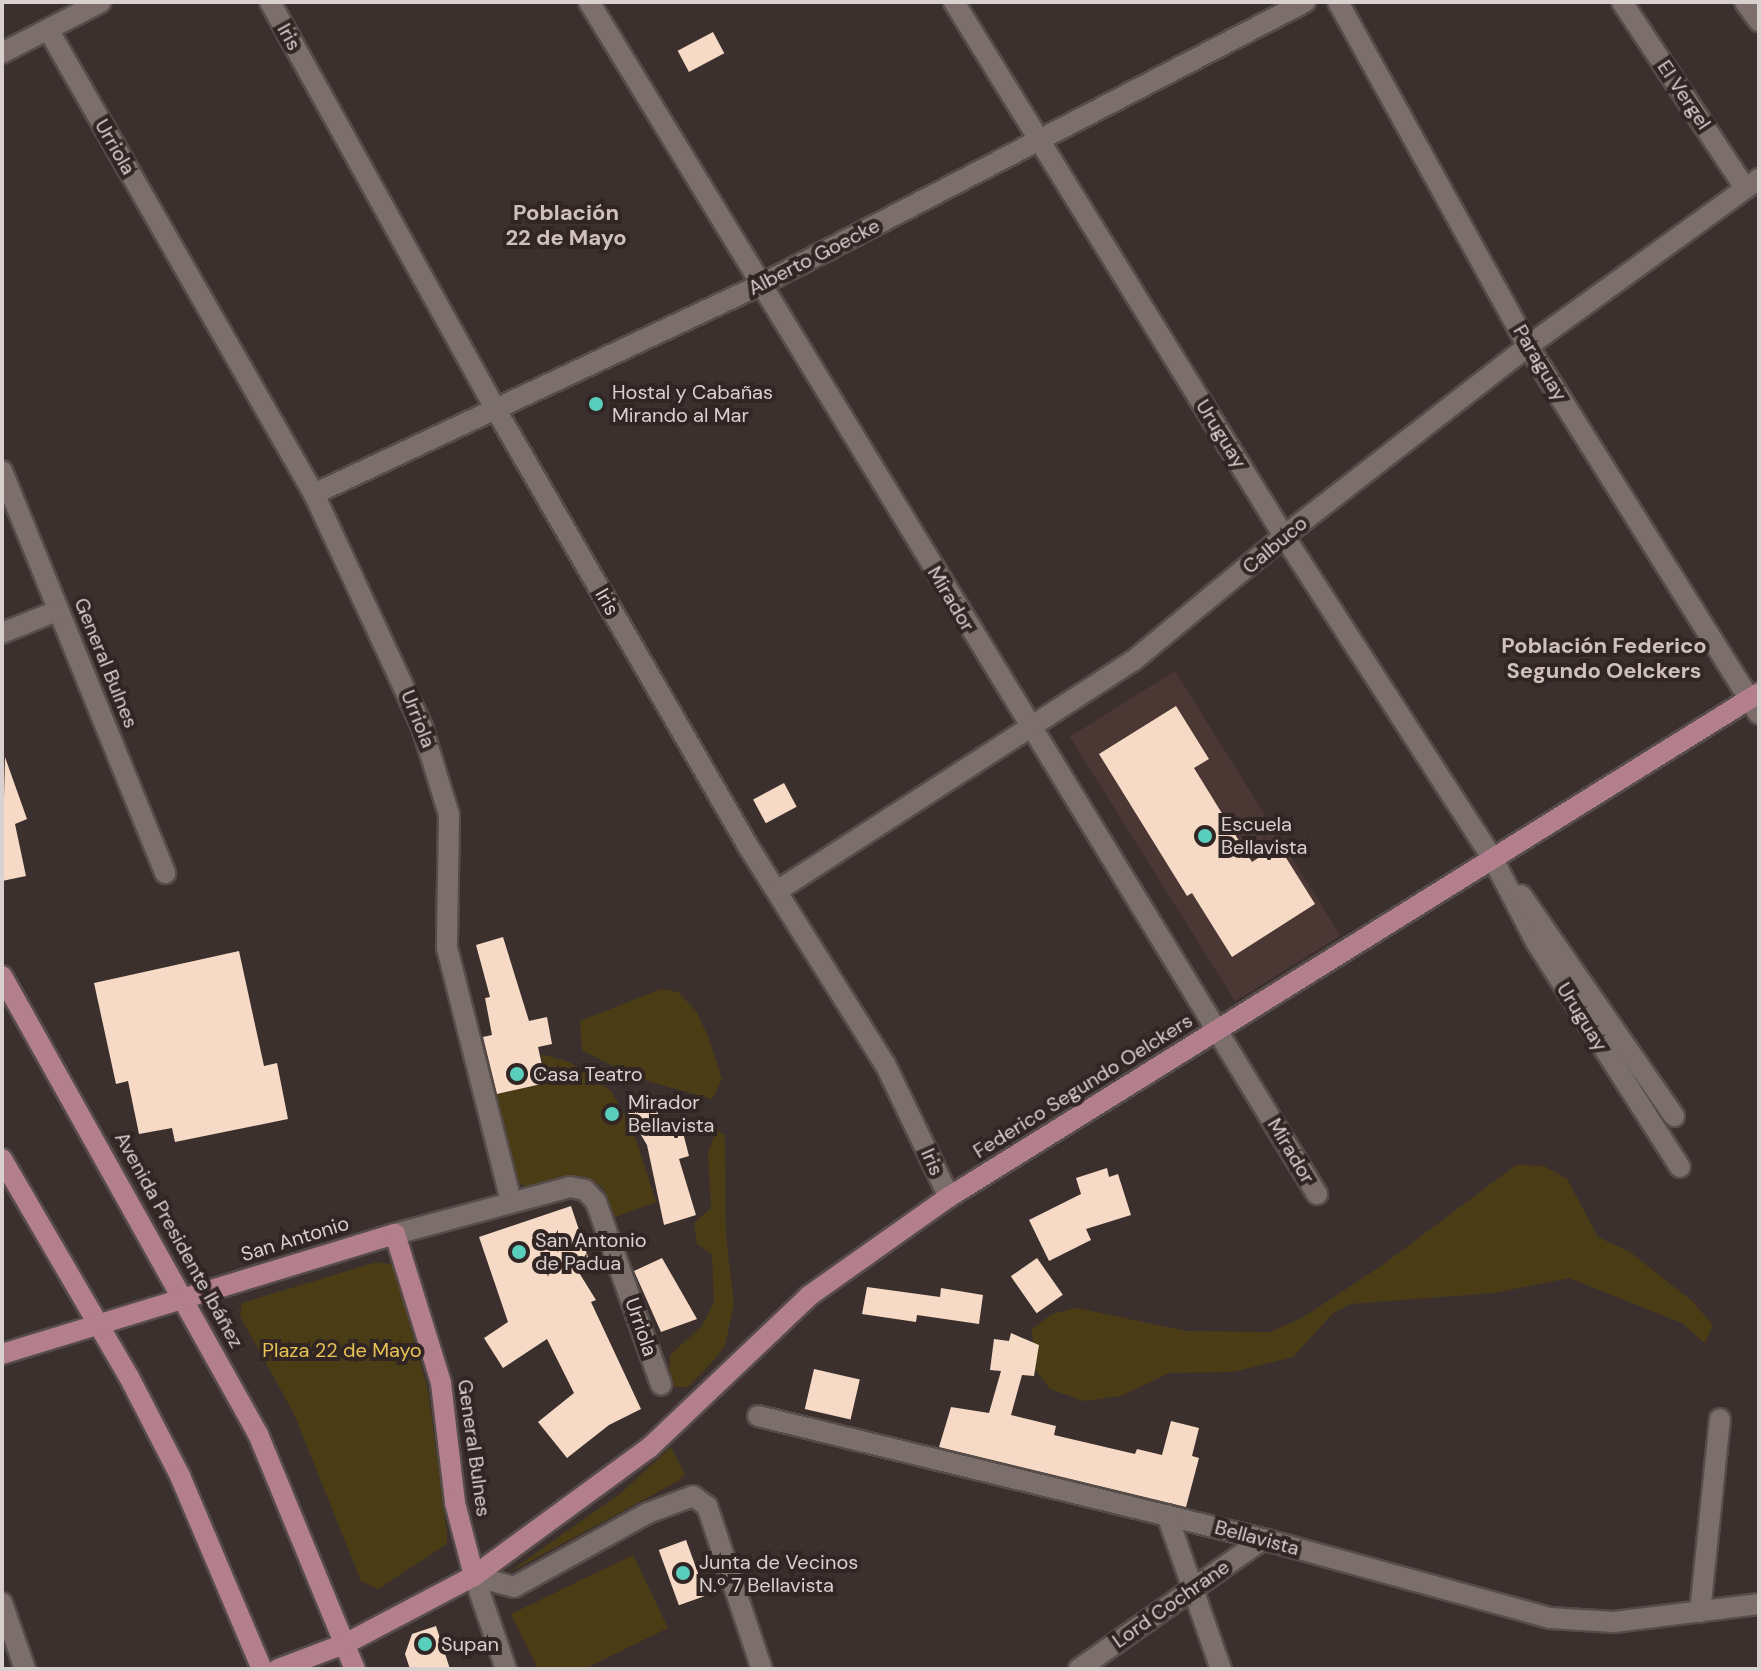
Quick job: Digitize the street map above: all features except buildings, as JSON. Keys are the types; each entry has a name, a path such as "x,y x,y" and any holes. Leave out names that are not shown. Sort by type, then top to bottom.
{"main road":[{"name":"Federico Segundo Oelckers","path":"278,1669 347,1643 474,1576 649,1448 809,1296 949,1197 1756,702"},
{"name":"Avenida Presidente Ibáñez","path":"2,976 258,1434 347,1643 355,1669"},
{"path":"2,1159 180,1476 262,1669"},
{"name":"San Antonio","path":"2,1354 395,1234"},
{"name":"General Bulnes","path":"395,1234 441,1383 455,1503 474,1576"}],"street":[{"path":"2,53 101,2"},
{"name":"Iris","path":"270,2 495,408 777,891 885,1064 949,1197"},
{"name":"Mirador","path":"589,2 1029,728 1317,1194"},
{"name":"Uruguay","path":"954,2 1284,536 1494,861 1536,942 1680,1167"},
{"name":"Alberto Goecke","path":"314,494 760,285 1041,142 1305,2"},
{"name":"Paraguay","path":"1338,2 1528,346 1756,702"},
{"name":"El Vergel","path":"1622,2 1752,183"},
{"path":"1745,2 1759,21"},
{"name":"Urriola","path":"49,31 314,494 422,727 446,797 452,869 447,948 511,1201 570,1187 585,1190 596,1202 661,1385"},
{"name":"Calbuco","path":"777,891 1133,661 1284,536 1528,346 1752,183"},
{"name":"General Bulnes","path":"2,471 165,873"},
{"path":"2,633 59,610"},
{"name":"Uruguay","path":"1494,861 1538,916 1674,1116"},
{"name":"San Antonio","path":"395,1234 511,1201"},
{"name":"Bellavista","path":"758,1416 1263,1539 1550,1618 1614,1622 1759,1604"},
{"path":"1700,1612 1720,1419"},
{"path":"474,1576 514,1587 661,1506 685,1497 701,1499 762,1669"},
{"path":"1167,1515 1221,1669"},
{"name":"Lord Cochrane","path":"1079,1669 1263,1539"},
{"name":"General Bulnes","path":"474,1576 506,1669"},
{"path":"2,1603 25,1669"}],"shaded area":[{"name":"Escuela Bellavista","path":"1175,671 1340,936 1235,1001 1070,737"}],"green space":[{"path":"661,989 678,992 697,1012 722,1079 712,1099 633,1077 582,1050 580,1021"},
{"path":"541,1054 569,1062 611,1091 633,1130 656,1202 615,1217 603,1188 590,1179 527,1189 517,1181 494,1095 547,1083"},
{"path":"717,1130 725,1135 726,1237 734,1304 725,1345 715,1359 688,1387 674,1387 669,1380 670,1355 702,1326 714,1302 712,1254 697,1244 694,1223 711,1208 708,1152"},
{"path":"1516,1165 1544,1166 1567,1179 1598,1237 1630,1252 1693,1302 1713,1325 1705,1343 1682,1323 1569,1278 1494,1293 1350,1304 1332,1314 1293,1357 1233,1372 1169,1373 1121,1396 1084,1401 1050,1389 1035,1369 1032,1329 1052,1314 1077,1308 1186,1331 1270,1332 1302,1318 1384,1264"},
{"name":"Plaza 22 de Mayo","path":"377,1262 393,1265 428,1390 447,1532 447,1544 378,1589 361,1581 294,1414 240,1316 242,1303"},
{"path":"671,1447 685,1474 678,1481 505,1575 621,1493"},
{"path":"633,1555 668,1628 584,1669 538,1669 511,1614"}],"place":[{"name":"Hostal y Cabañas Mirando al Mar","path":"596,404"},
{"name":"Escuela Bellavista","path":"1205,836"},
{"name":"Casa Teatro","path":"517,1074"},
{"name":"Mirador Bellavista","path":"612,1114"},
{"name":"San Antonio de Padua","path":"519,1252"},
{"name":"Junta de Vecinos N.º 7 Bellavista","path":"683,1573"},
{"name":"Supan","path":"425,1644"}],"district":[{"name":"Población 22 de Mayo","path":"566,224"},
{"name":"Población Federico Segundo Oelckers","path":"1604,658"}]}
